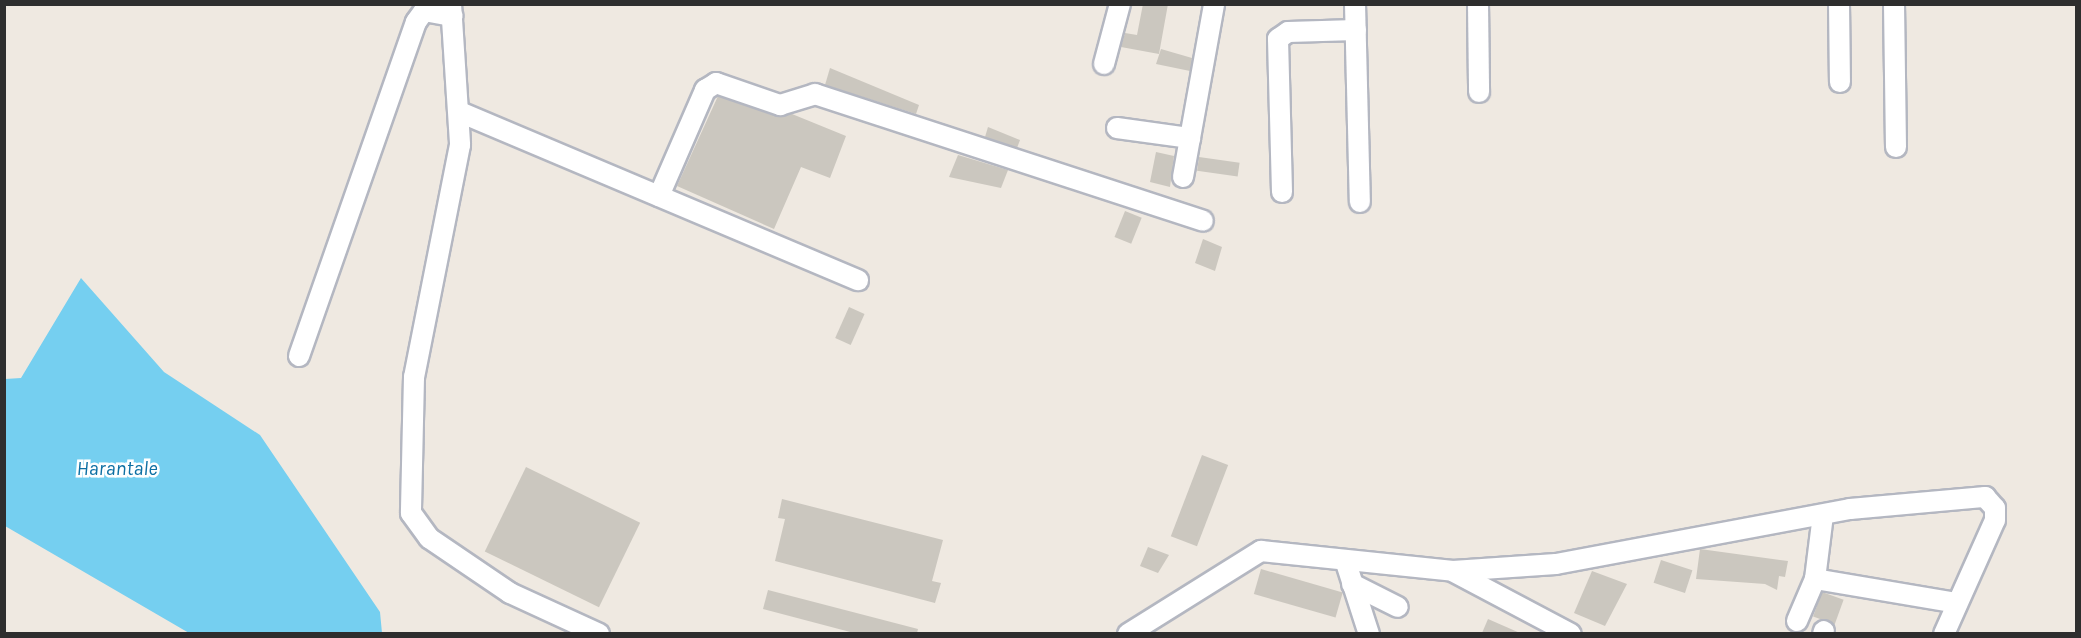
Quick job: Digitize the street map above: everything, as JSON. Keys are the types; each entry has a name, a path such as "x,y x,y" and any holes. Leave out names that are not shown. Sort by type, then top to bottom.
{"street":[{"path":"1104,64 1119,4"},
{"path":"1183,177 1214,4"},
{"path":"1355,4 1360,202"},
{"path":"1478,4 1479,92"},
{"path":"1839,4 1840,82"},
{"path":"1894,4 1896,147"},
{"path":"299,356 416,22 424,11 452,10 462,113 414,377 411,513 429,538 510,593 599,633"},
{"path":"1282,192 1278,39 1288,32 1356,30"},
{"path":"659,196 705,90 716,83 780,105 815,94 1203,221"},
{"path":"462,113 858,280"},
{"path":"1117,128 1190,138"},
{"path":"1128,633 1261,551 1346,563 1453,571 1556,564 1927,498 1991,500 1995,520 1944,633"},
{"path":"1797,621 1815,579 1823,515"},
{"path":"1346,563 1366,628 1387,633"},
{"path":"1453,571 1571,633"},
{"path":"1815,579 1958,603"},
{"path":"1352,584 1398,607"}],"water":[{"name":"Harantale","path":"81,278 164,372 260,435 380,612 382,633 189,633 5,526 5,379 21,378"}],"building":[{"path":"1143,4 1168,4 1159,54 1121,47 1125,33 1137,35"},
{"path":"1161,49 1192,58 1190,71 1156,64"},
{"path":"830,68 919,105 916,114 825,85"},
{"path":"718,96 776,116 792,114 846,136 830,178 801,167 774,229 677,186"},
{"path":"988,127 1020,140 1017,148 985,137"},
{"path":"1156,152 1174,156 1170,187 1150,182"},
{"path":"958,155 1008,170 1001,188 949,177"},
{"path":"1199,157 1240,163 1238,177 1197,171"},
{"path":"1125,211 1142,218 1131,244 1115,237"},
{"path":"1203,239 1222,247 1215,271 1195,263"},
{"path":"849,307 865,314 851,345 835,338"},
{"path":"1202,455 1228,465 1197,546 1171,536"},
{"path":"526,467 640,523 599,607 485,551"},
{"path":"782,499 943,540 932,581 941,583 935,603 775,561 785,519 778,518"},
{"path":"1148,547 1169,555 1158,573 1140,566"},
{"path":"1700,549 1788,561 1785,577 1779,576 1777,590 1765,584 1696,579"},
{"path":"1661,560 1692,570 1685,593 1654,583"},
{"path":"1261,569 1343,592 1336,617 1254,594"},
{"path":"1592,571 1627,584 1605,626 1574,613"},
{"path":"768,590 918,629 917,633 854,633 763,609"},
{"path":"1822,592 1844,600 1835,624 1813,616"},
{"path":"1488,619 1520,633 1482,633"}]}
